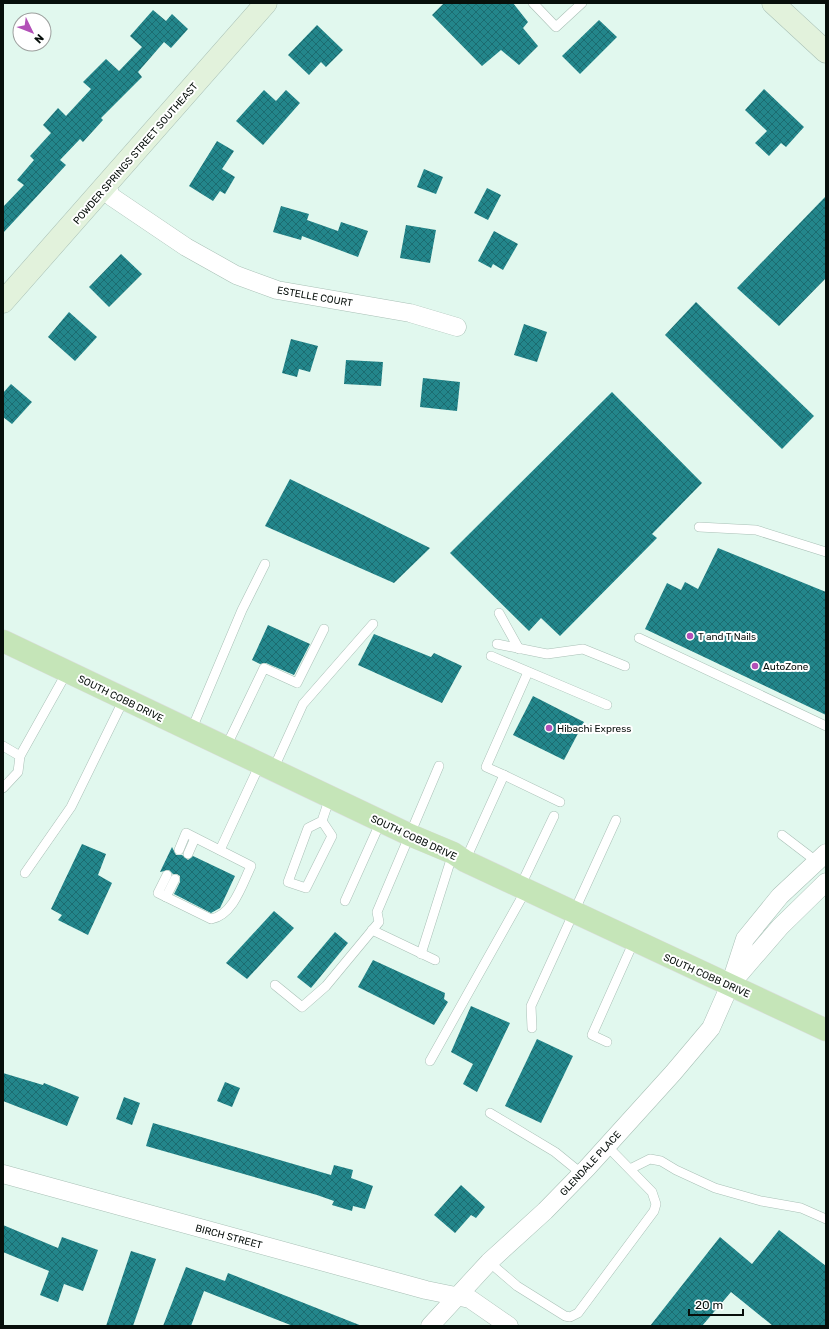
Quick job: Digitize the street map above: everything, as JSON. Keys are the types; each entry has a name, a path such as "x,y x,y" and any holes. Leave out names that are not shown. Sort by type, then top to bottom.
{"main road":[{"name":"SOUTH COBB DRIVE","path":"3,641 459,857 634,942 826,1030"}],"street":[{"name":"POWDER SPRINGS STREET SOUTHEAST","path":"3,302 266,3"},
{"path":"773,3 826,52"},
{"name":"ESTELLE COURT","path":"106,186 112,197 186,247 236,275 277,290 410,313 458,327"},
{"path":"730,985 745,939 780,896 821,857"},
{"path":"730,985 780,927 826,882"},
{"name":"GLENDALE PLACE","path":"430,1326 489,1262 545,1211 582,1174 607,1146 668,1071 711,1028 730,985"},
{"name":"BIRCH STREET","path":"3,1174 455,1298 470,1300 509,1326"}],"lane":[{"path":"533,3 556,27 582,3"},
{"path":"699,527 756,530 826,552"},
{"path":"191,731 242,610 265,564"},
{"path":"499,613 519,649"},
{"path":"220,850 303,704 373,624"},
{"path":"226,747 264,668 297,683 324,629"},
{"path":"639,638 826,726"},
{"path":"497,644 547,654 583,649 626,666"},
{"path":"491,656 607,705"},
{"path":"3,788 18,772 20,756 67,672"},
{"path":"528,672 486,767 560,802"},
{"path":"25,873 71,807 124,699"},
{"path":"3,746 20,756"},
{"path":"275,985 302,1007 326,986 379,922 377,912 439,766"},
{"path":"421,954 459,857 504,775"},
{"path":"322,821 332,836 306,888 288,882 308,828 322,821 330,797"},
{"path":"430,1061 523,889 554,816"},
{"path":"532,1028 531,1006 616,820"},
{"path":"345,901 381,821"},
{"path":"167,875 158,893 211,919 218,918 229,909 251,866 186,833 179,850"},
{"path":"782,835 821,857"},
{"path":"188,854 195,838"},
{"path":"166,897 176,879"},
{"path":"372,930 435,960"},
{"path":"607,1042 592,1035 634,942"},
{"path":"490,1113 555,1152 582,1174"},
{"path":"489,1262 517,1286 565,1316 574,1316 586,1304 654,1211 656,1204 652,1192 607,1146"},
{"path":"630,1169 650,1159 661,1161 676,1170 715,1188 761,1201 802,1208 826,1219"}],"building":[{"path":"444,3 513,3 528,22 523,28 538,46 519,65 501,50 482,66 432,15"},
{"path":"153,10 166,21 172,14 188,29 171,48 164,42 138,72 142,77 101,118 103,120 83,142 80,139 60,160 66,165 3,233 3,207 24,185 17,180 34,160 30,156 51,133 43,125 58,108 66,116 91,89 83,82 106,59 119,71 142,47 130,36"},
{"path":"599,20 617,37 580,74 562,56"},
{"path":"317,25 343,50 326,67 321,62 309,75 288,55"},
{"path":"764,89 804,127 786,147 781,143 769,156 755,143 767,131 745,110"},
{"path":"264,90 276,101 286,90 300,103 263,145 236,121"},
{"path":"217,141 234,151 222,169 235,177 225,194 220,191 213,201 189,186"},
{"path":"424,169 443,177 436,194 417,187"},
{"path":"487,188 501,195 488,220 474,213"},
{"path":"826,196 826,278 779,326 737,288"},
{"path":"281,206 309,214 307,220 338,231 341,222 368,231 358,257 302,236 301,240 273,232"},
{"path":"406,225 436,230 430,263 400,258"},
{"path":"494,231 518,244 503,270 493,264 491,268 478,261"},
{"path":"121,254 142,274 109,307 89,287"},
{"path":"696,302 814,416 782,449 665,335"},
{"path":"69,312 97,337 75,361 48,337"},
{"path":"524,324 547,332 537,362 514,355"},
{"path":"291,339 318,346 310,372 299,369 297,377 282,373"},
{"path":"346,360 383,362 381,386 344,384"},
{"path":"423,378 460,382 457,411 420,407"},
{"path":"11,384 32,402 12,424 3,417 3,393"},
{"path":"612,392 702,483 652,534 657,538 560,636 541,618 529,631 450,553"},
{"path":"290,479 430,548 394,583 265,526"},
{"path":"718,548 826,592 826,715 645,629 667,583 681,590 685,582 698,589"},
{"path":"268,625 310,644 294,675 266,663 260,664 252,660"},
{"path":"374,634 431,657 434,653 462,666 442,703 358,665"},
{"name":"Hibachi Express","path":"533,696 584,722 564,760 513,735"},
{"path":"82,844 106,854 98,875 112,883 88,935 58,920 62,915 51,909"},
{"path":"172,847 176,855 182,855 188,860 193,856 235,876 220,908 211,913 174,894 180,882 180,876 173,874 169,870 160,872"},
{"path":"274,911 294,928 247,979 226,963"},
{"path":"335,932 348,943 311,988 297,977"},
{"path":"373,960 445,993 444,999 448,1002 434,1025 358,987"},
{"path":"471,1006 510,1023 477,1092 463,1084 473,1064 451,1052"},
{"path":"537,1039 573,1056 541,1123 505,1106"},
{"path":"3,1073 43,1085 44,1083 79,1097 67,1126 3,1101"},
{"path":"225,1082 240,1088 232,1107 217,1101"},
{"path":"124,1097 140,1103 132,1125 116,1119"},
{"path":"153,1123 331,1175 334,1165 353,1170 351,1178 373,1186 365,1209 353,1206 352,1211 332,1205 334,1201 317,1195 146,1146"},
{"path":"461,1185 485,1207 476,1218 471,1215 455,1233 434,1215"},
{"path":"3,1225 58,1248 62,1237 98,1250 83,1291 64,1284 58,1302 40,1295 49,1271 3,1252"},
{"path":"779,1230 826,1266 826,1326 773,1326 731,1292 702,1326 650,1326 720,1237 752,1264"},
{"path":"131,1251 156,1259 133,1326 106,1326"},
{"path":"186,1267 225,1281 228,1273 362,1326 293,1326 204,1291 191,1326 163,1326"}],"place":[{"name":"T and T Nails","path":"690,636"},
{"name":"AutoZone","path":"755,666"},
{"name":"Hibachi Express","path":"549,728"}]}
